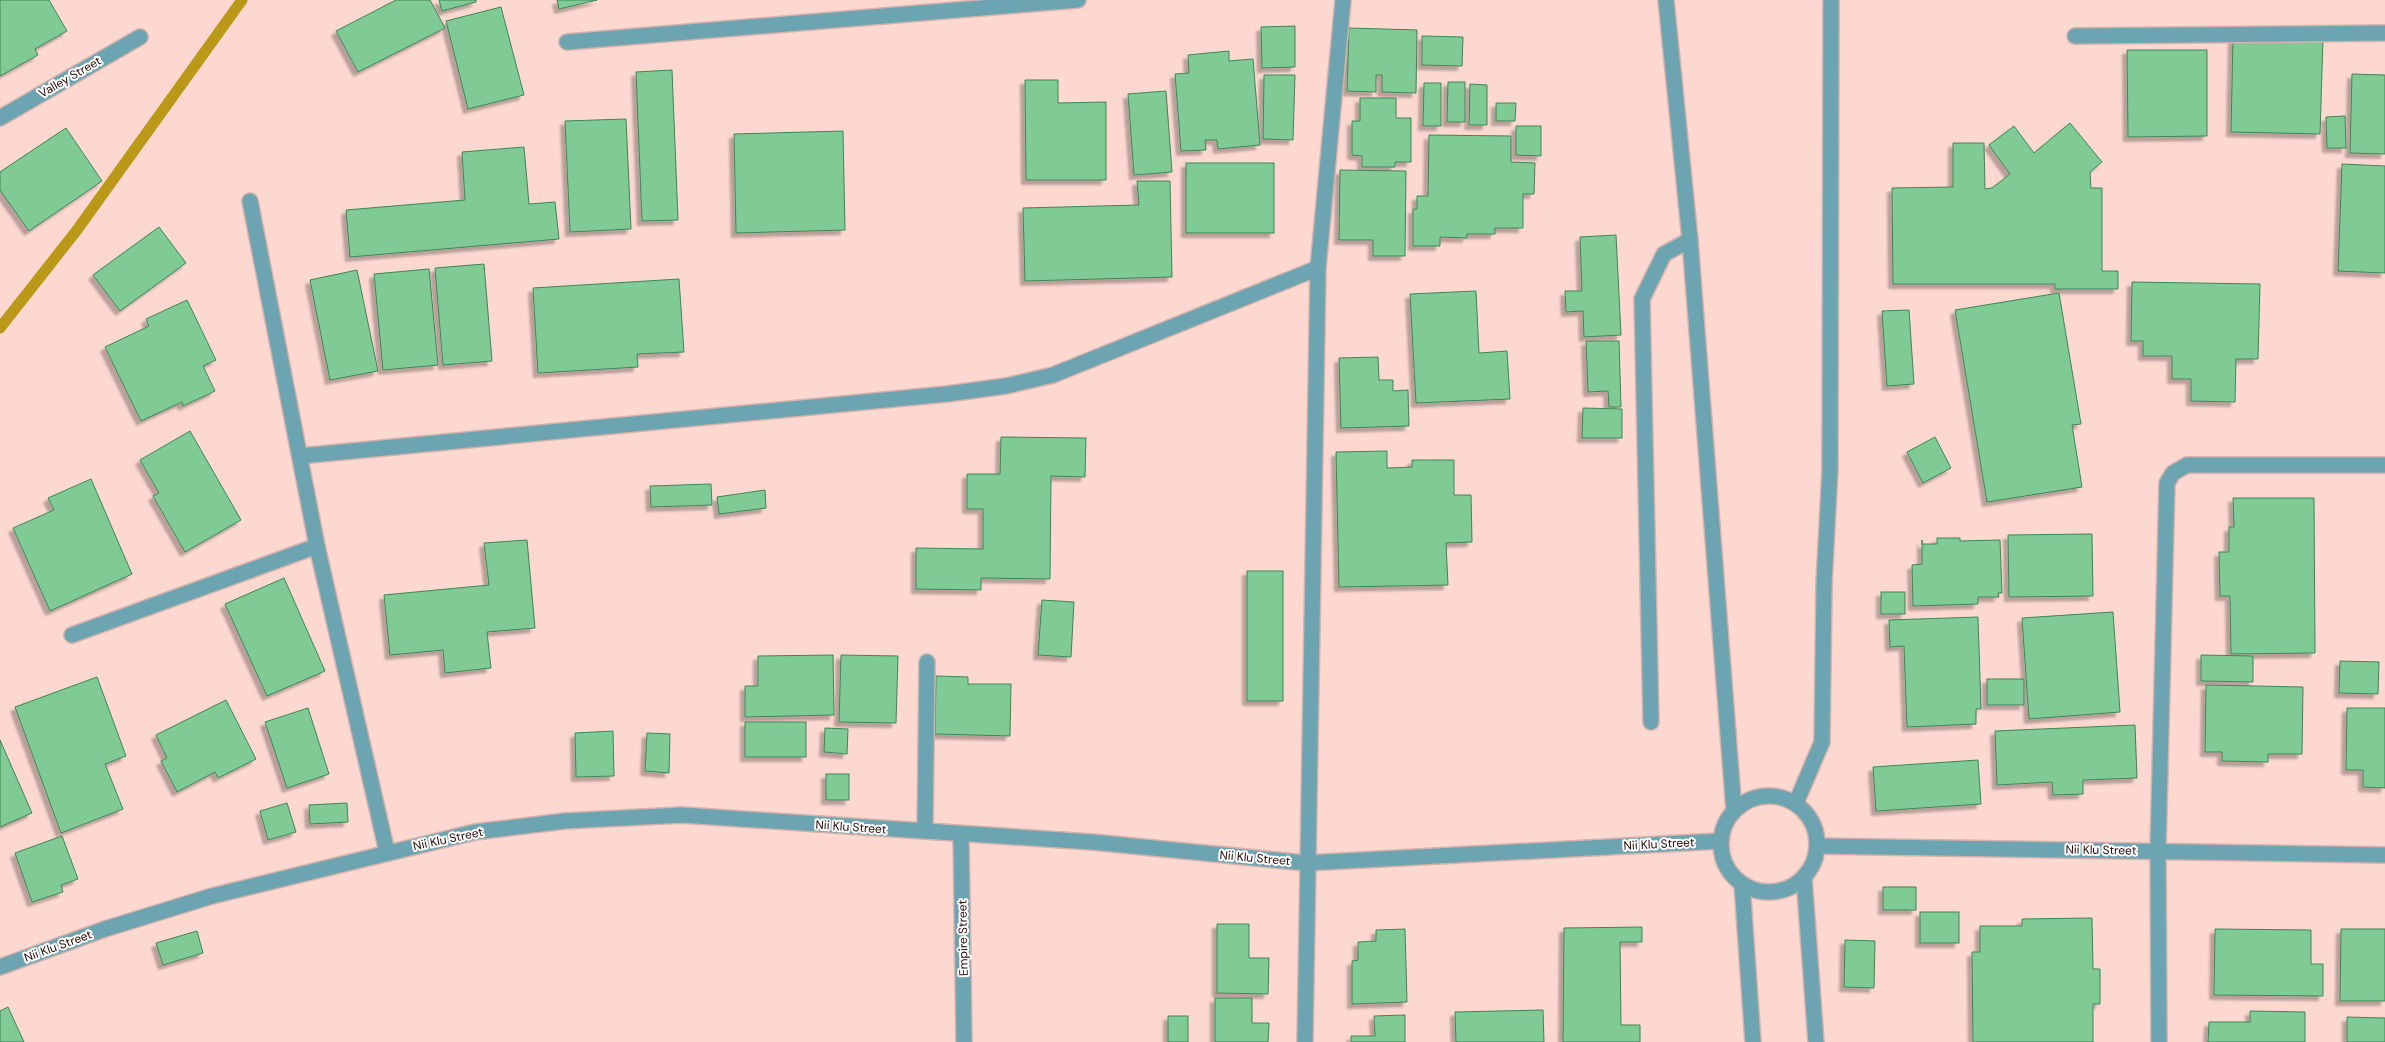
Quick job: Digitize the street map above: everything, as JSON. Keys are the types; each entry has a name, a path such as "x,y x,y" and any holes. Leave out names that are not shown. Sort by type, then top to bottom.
{"street":[{"path":"567,42 1078,0"},
{"path":"1305,1042 1306,863 1318,268 1343,0"},
{"path":"1666,0 1690,240 1734,810"},
{"path":"1796,803 1822,742 1824,584 1830,459 1831,0"},
{"path":"2075,36 2385,32"},
{"name":"Valley Street","path":"0,118 140,37"},
{"path":"250,201 317,546 387,852"},
{"path":"1651,722 1642,299 1664,254 1690,240"},
{"path":"300,456 937,395 1006,386 1053,375 1318,268"},
{"path":"2159,1042 2158,850 2167,483 2173,473 2187,465 2385,466"},
{"path":"72,635 317,546"},
{"path":"925,831 927,662"},
{"path":"1763,796 1780,796 1796,803 1808,815 1815,830 1817,846 1814,863 1804,877 1791,886 1774,892 1758,890 1742,884 1726,865 1722,857 1720,841 1724,825 1734,810 1747,800 1763,796"},
{"name":"Nii Klu Street","path":"0,967 106,929 212,896 475,832 566,821 682,815 1092,842 1306,863 1720,841"},
{"name":"Empire Street","path":"961,834 964,1042"},
{"name":"Nii Klu Street","path":"1817,846 2385,855"},
{"path":"1804,877 1816,1042"},
{"path":"1742,884 1753,1042"}],"building":[{"path":"0,0 49,0 67,31 35,49 38,55 0,76"},
{"path":"396,0 430,0 445,28 358,72 336,31"},
{"path":"439,0 476,0 476,2 442,11"},
{"path":"557,0 597,0 559,9"},
{"path":"501,7 524,95 468,109 446,21"},
{"path":"1295,26 1295,67 1262,68 1261,27"},
{"path":"1349,28 1417,30 1416,93 1382,92 1382,75 1376,75 1376,92 1347,91"},
{"path":"1422,36 1463,37 1462,66 1422,65"},
{"path":"2233,37 2323,39 2320,134 2231,132"},
{"path":"2127,50 2207,50 2207,136 2128,137"},
{"path":"1229,51 1229,61 1253,59 1260,145 1218,149 1217,140 1205,140 1206,150 1181,151 1175,74 1189,73 1188,55"},
{"path":"672,70 678,220 642,221 636,72"},
{"path":"2352,74 2385,75 2385,154 2350,153"},
{"path":"1264,75 1295,75 1293,140 1263,139"},
{"path":"1025,80 1058,80 1058,103 1106,102 1106,180 1026,180"},
{"path":"1448,82 1465,82 1465,122 1447,122"},
{"path":"1424,83 1441,83 1441,126 1423,126"},
{"path":"1470,84 1487,85 1487,125 1469,125"},
{"path":"1166,91 1172,172 1134,175 1128,94"},
{"path":"1360,98 1396,98 1396,118 1411,118 1411,162 1395,162 1395,167 1362,167 1362,156 1352,155 1352,121 1360,121"},
{"path":"1496,103 1516,103 1515,121 1496,121"},
{"path":"2345,116 2346,148 2327,148 2326,117"},
{"path":"626,119 631,229 570,232 565,121"},
{"path":"2070,123 2102,162 2090,172 2091,188 2102,188 2102,271 2118,271 2118,289 2055,289 2055,284 1893,284 1892,188 1953,187 1953,143 1984,143 1985,189 1992,188 2010,174 1989,145 2014,126 2034,153"},
{"path":"1516,126 1541,126 1541,156 1516,155"},
{"path":"66,128 102,181 29,231 0,190 0,172"},
{"path":"843,131 845,230 736,233 734,134"},
{"path":"1429,135 1511,136 1511,162 1535,163 1534,194 1523,194 1523,228 1495,228 1495,234 1467,234 1467,238 1440,237 1440,246 1413,246 1413,209 1417,209 1417,196 1428,196"},
{"path":"524,147 529,204 555,202 559,239 350,257 346,210 465,200 462,152"},
{"path":"1186,163 1274,163 1274,233 1186,233"},
{"path":"2342,164 2385,166 2385,273 2338,271"},
{"path":"1340,170 1406,171 1405,256 1373,256 1373,240 1339,240"},
{"path":"1137,181 1170,181 1172,277 1025,281 1023,208 1139,205"},
{"path":"159,227 186,263 120,311 93,275"},
{"path":"1616,235 1621,335 1584,337 1583,311 1566,312 1565,291 1582,291 1580,237"},
{"path":"484,264 492,361 443,365 435,268"},
{"path":"429,269 438,365 383,370 374,274"},
{"path":"357,270 378,371 330,380 310,280"},
{"path":"679,279 684,352 637,354 638,367 538,373 533,288"},
{"path":"2132,282 2260,284 2258,359 2236,359 2235,402 2191,401 2191,379 2172,379 2172,356 2143,356 2143,341 2131,341"},
{"path":"1476,291 1479,353 1507,351 1510,399 1416,403 1410,294"},
{"path":"2059,293 2081,424 2072,425 2082,487 1987,502 1955,310"},
{"path":"187,300 216,360 203,366 215,391 183,406 182,402 141,421 105,347 149,326 146,319"},
{"path":"1909,310 1914,384 1887,386 1882,311"},
{"path":"1586,341 1619,341 1621,407 1609,407 1608,391 1588,392"},
{"path":"1378,357 1379,380 1393,380 1393,391 1408,390 1409,426 1341,428 1339,358"},
{"path":"1583,408 1622,409 1622,438 1582,438"},
{"path":"190,431 241,520 185,552 153,496 159,493 140,460"},
{"path":"1001,437 1086,438 1085,477 1051,476 1050,579 981,578 981,590 916,589 916,548 983,549 983,509 967,509 967,474 1000,474"},
{"path":"1935,437 1951,468 1923,483 1907,452"},
{"path":"1387,451 1387,468 1412,467 1412,460 1454,460 1454,495 1471,495 1472,542 1446,543 1448,585 1339,587 1336,452"},
{"path":"91,479 132,574 50,611 13,528 54,510 48,498"},
{"path":"711,484 712,505 651,507 650,486"},
{"path":"765,490 766,508 719,514 717,497"},
{"path":"2233,498 2314,498 2315,653 2231,654 2230,596 2220,596 2219,552 2229,552 2229,527 2234,527"},
{"path":"2092,534 2093,596 2009,597 2008,535"},
{"path":"1937,538 1960,538 1960,541 2000,540 2002,593 1998,593 1999,597 1978,597 1978,604 1913,606 1912,565 1922,564 1922,544 1937,544"},
{"path":"527,540 535,628 487,632 491,668 445,673 443,650 390,655 384,595 489,585 484,543"},
{"path":"1247,571 1283,571 1283,701 1247,701"},
{"path":"284,578 325,671 267,696 225,604"},
{"path":"1881,592 1905,592 1905,614 1881,614"},
{"path":"1042,600 1074,602 1071,657 1038,655"},
{"path":"2113,612 2120,712 2029,719 2022,618"},
{"path":"1978,617 1981,709 1976,709 1976,724 1907,727 1904,646 1890,647 1889,620"},
{"path":"833,655 834,715 745,717 745,686 758,686 758,656"},
{"path":"841,655 898,656 896,723 839,722"},
{"path":"2201,655 2253,656 2253,682 2201,681"},
{"path":"2340,661 2379,662 2378,694 2339,693"},
{"path":"936,676 968,677 968,684 1011,684 1010,736 935,734"},
{"path":"97,677 126,756 105,764 123,809 61,833 15,707"},
{"path":"1987,679 2024,679 2024,705 1987,705"},
{"path":"2206,685 2303,687 2302,754 2268,754 2268,762 2222,761 2222,752 2205,752"},
{"path":"226,700 256,759 218,778 215,772 177,792 161,761 167,758 156,735"},
{"path":"308,708 329,774 287,788 265,722"},
{"path":"2347,708 2385,708 2385,788 2363,787 2363,770 2346,770"},
{"path":"745,722 806,722 806,757 745,757"},
{"path":"2135,725 2137,778 2083,780 2083,794 2053,795 2052,782 1997,785 1995,731"},
{"path":"825,728 848,729 847,754 824,752"},
{"path":"613,731 614,776 576,777 575,733"},
{"path":"647,733 670,734 669,773 645,771"},
{"path":"0,740 32,813 0,827"},
{"path":"1978,760 1981,804 1876,811 1873,767"},
{"path":"826,774 849,774 849,800 826,800"},
{"path":"287,803 296,832 268,840 260,811"},
{"path":"347,803 348,822 310,824 309,805"},
{"path":"62,836 78,879 61,885 63,892 32,902 15,853"},
{"path":"1883,887 1916,887 1916,910 1883,910"},
{"path":"1920,912 1959,912 1959,943 1920,943"},
{"path":"2092,918 2093,969 2100,969 2100,1004 2093,1004 2093,1042 1973,1042 1972,952 1980,952 1980,926 2022,926 2022,919"},
{"path":"1217,924 1249,924 1249,958 1269,958 1268,994 1217,993"},
{"path":"1642,927 1642,942 1620,942 1621,1025 1640,1025 1640,1042 1563,1042 1564,928"},
{"path":"1405,929 1407,1002 1352,1004 1352,961 1358,960 1358,942 1376,941 1376,930"},
{"path":"2215,929 2311,930 2311,964 2323,964 2323,996 2214,995"},
{"path":"2341,929 2385,929 2385,1001 2340,1001"},
{"path":"197,931 203,953 163,965 156,943"},
{"path":"1845,940 1875,941 1874,988 1844,987"},
{"path":"1215,998 1252,998 1252,1023 1269,1023 1268,1042 1215,1042"},
{"path":"8,1007 24,1042 0,1042 0,1011"},
{"path":"1543,1010 1544,1042 1456,1042 1455,1012"},
{"path":"2250,1011 2305,1012 2305,1042 2208,1042 2209,1022 2250,1022"},
{"path":"1405,1015 1405,1042 1351,1042 1351,1036 1375,1036 1374,1016"},
{"path":"1168,1016 1188,1016 1188,1042 1168,1042"},
{"path":"2347,1017 2385,1018 2385,1042 2347,1042"}],"waterway":[{"path":"0,328 77,230 242,0"}]}
